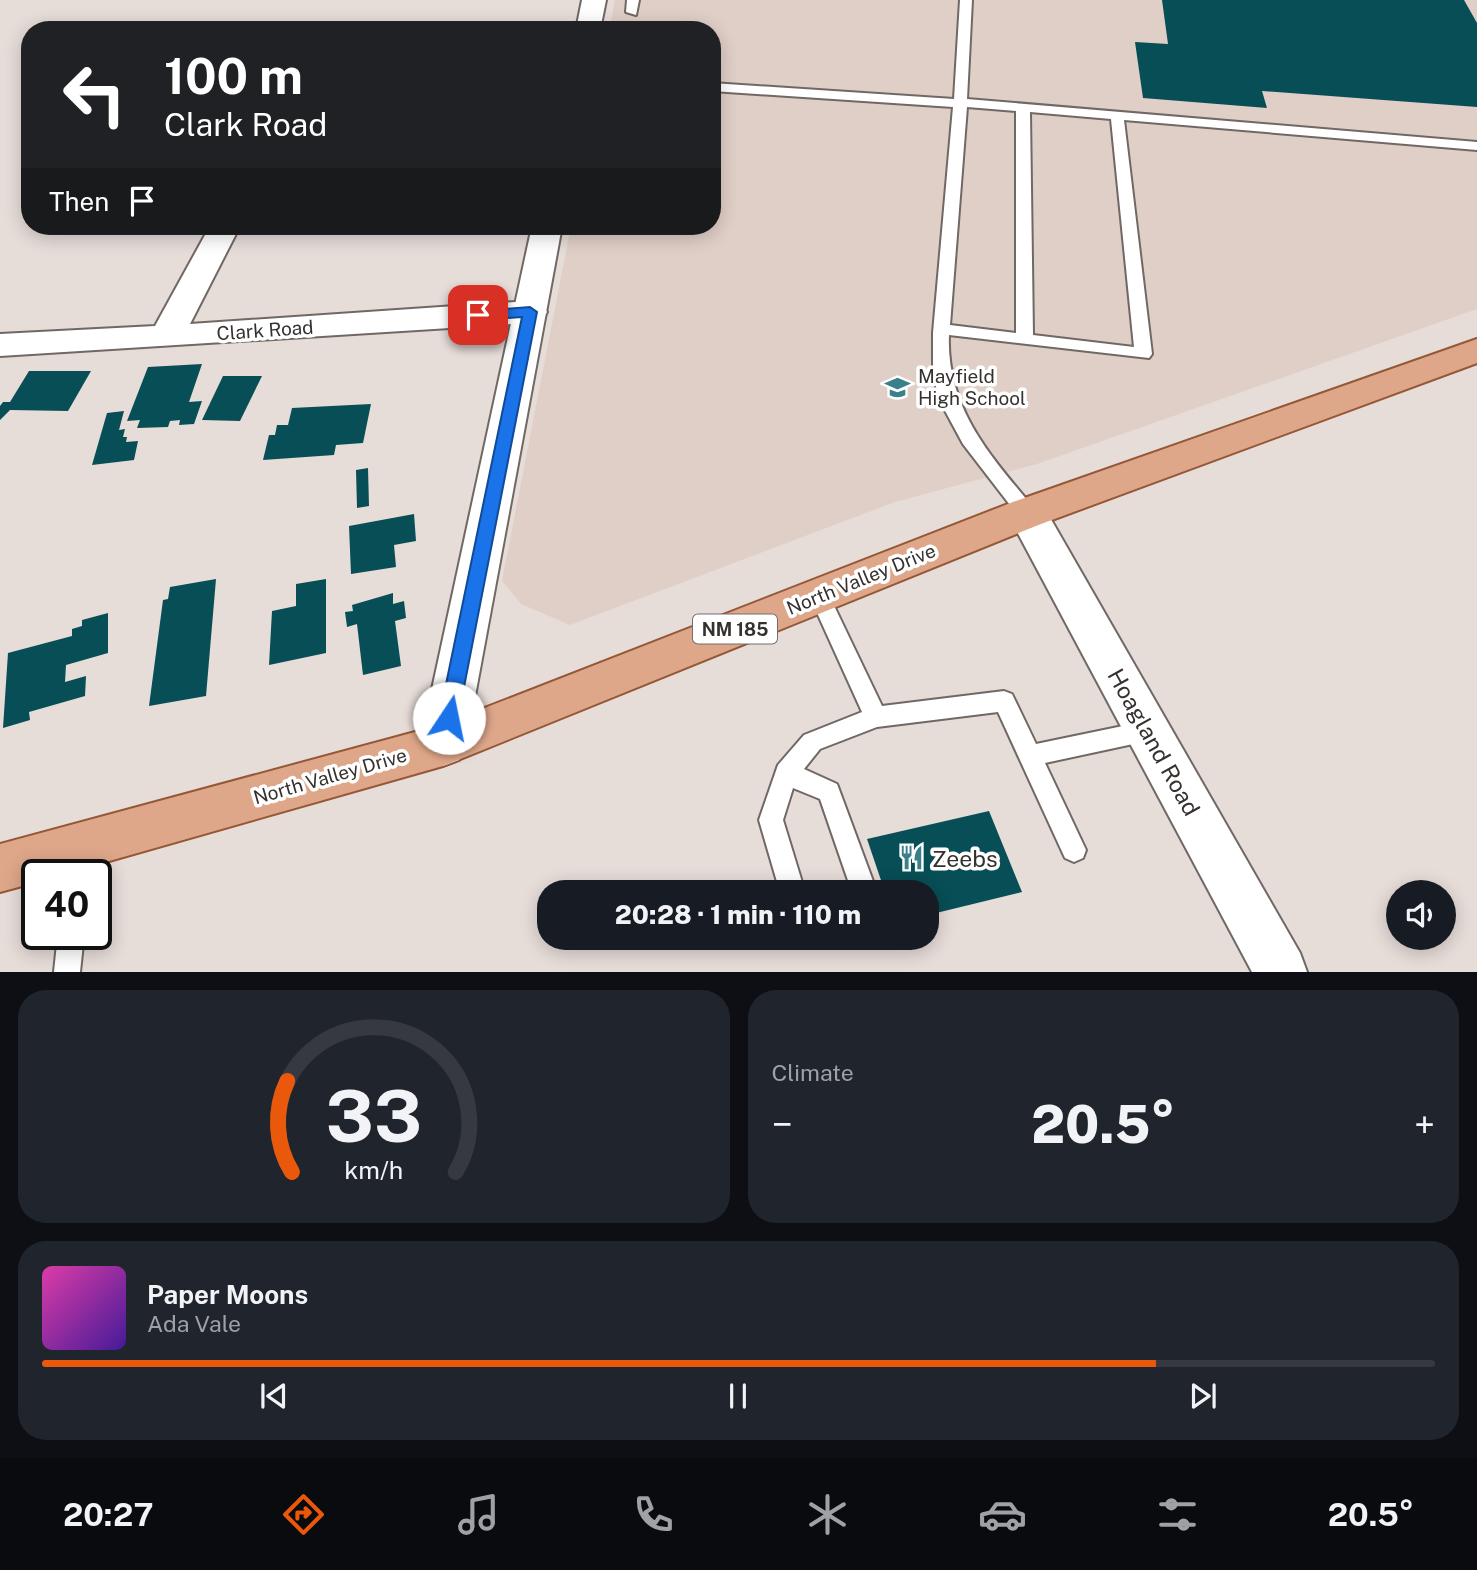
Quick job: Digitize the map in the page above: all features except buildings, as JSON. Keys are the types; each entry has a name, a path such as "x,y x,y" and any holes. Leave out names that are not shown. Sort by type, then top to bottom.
{"main road":[{"name":"North Valley Drive","path":"81,859 443,745 1027,513 1477,350"},
{"name":"North Valley Drive","path":"0,868 21,866"}],"street":[{"path":"590,21 594,0"},
{"path":"166,337 220,235"},
{"path":"443,745 545,235"},
{"name":"Clark Road","path":"0,345 166,337 530,312"},
{"name":"Hoagland Road","path":"1027,513 1281,971"}],"lane":[{"path":"966,0 942,330 942,376 958,419 980,456 1027,513"},
{"path":"721,88 1023,107 1477,146"},
{"path":"1023,107 1025,340"},
{"path":"942,330 1143,354 1117,115"},
{"path":"819,596 876,717"},
{"path":"788,880 771,820 786,773 812,742 876,717 1004,701 1074,850"},
{"path":"1031,757 1147,731"},
{"path":"786,773 829,792 860,880"},
{"path":"67,971 69,950"}],"shaded area":[{"name":"Mayfield High School","path":"615,0 1477,0 1477,309 1037,464 895,502 570,625 521,604 502,581 569,235 721,235 721,21 611,21"}],"place":[{"name":"Mayfield High School","path":"898,387"},
{"name":"Zeebs","path":"912,858"}],"route":[{"path":"449,718 530,312 478,315"}]}
